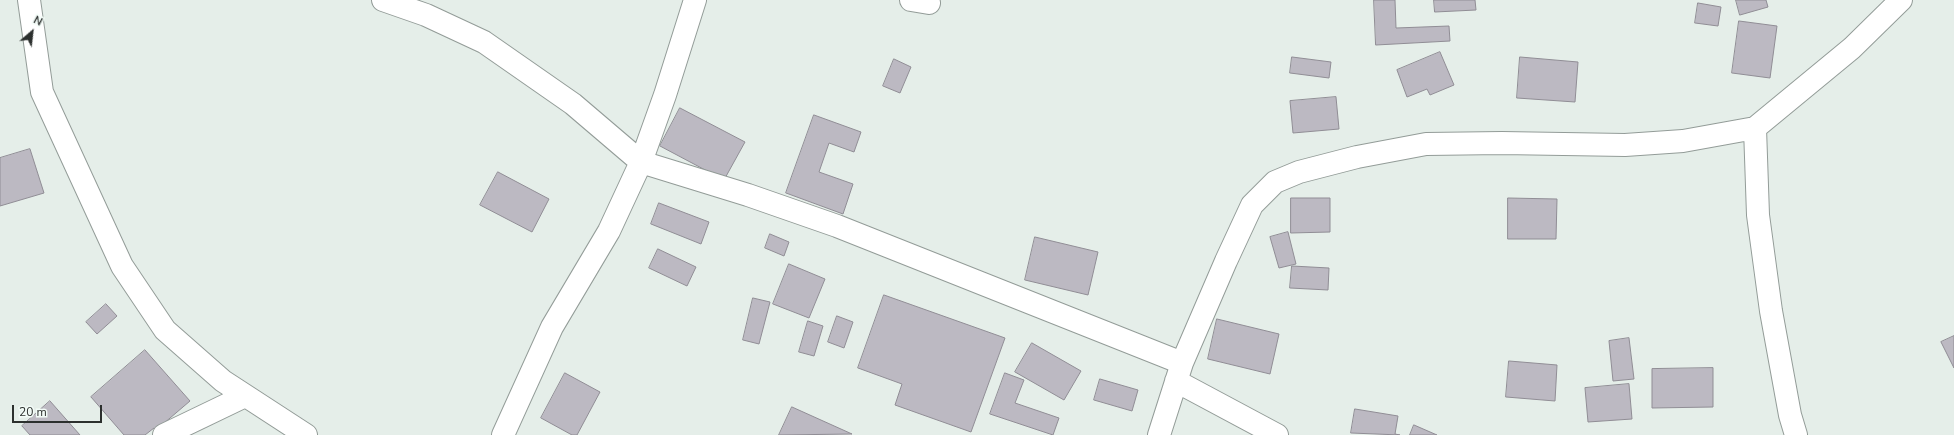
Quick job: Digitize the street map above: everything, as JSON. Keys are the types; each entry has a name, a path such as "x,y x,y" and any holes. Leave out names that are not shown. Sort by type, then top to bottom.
{"street":[{"path":"29,0 42,92 122,266 165,330 223,381 306,435"},
{"path":"383,0 426,16 484,42 573,104 641,162 837,226 1179,372 1277,435"},
{"path":"503,435 552,327 609,231 641,162 665,96 695,0"},
{"path":"1159,435 1179,372 1226,261 1252,205 1275,182 1299,172 1357,157 1426,144 1502,143 1625,145 1683,141 1755,128 1852,48 1901,0"},
{"path":"1755,128 1759,222 1771,312 1790,415 1796,435"},
{"path":"164,435 245,396"}],"building":[{"path":"1374,0 1395,0 1396,28 1449,26 1450,41 1376,45"},
{"path":"1434,0 1475,0 1476,10 1435,12"},
{"path":"1736,0 1766,0 1768,7 1740,15"},
{"path":"1698,3 1721,7 1718,26 1695,23"},
{"path":"1739,21 1777,26 1770,78 1732,73"},
{"path":"1440,52 1454,85 1430,95 1427,89 1407,97 1397,70"},
{"path":"1292,57 1331,62 1329,78 1290,73"},
{"path":"1520,57 1578,62 1575,102 1517,98"},
{"path":"894,59 911,67 900,93 883,86"},
{"path":"1336,97 1339,129 1293,133 1290,101"},
{"path":"680,108 745,142 724,180 660,146"},
{"path":"814,115 861,132 854,152 829,143 819,172 853,184 843,214 786,193"},
{"path":"30,149 44,193 0,206 0,158"},
{"path":"498,172 549,199 532,232 480,205"},
{"path":"1291,198 1330,198 1330,232 1291,233"},
{"path":"1508,198 1557,199 1556,239 1508,239"},
{"path":"659,203 709,222 701,244 651,224"},
{"path":"1288,232 1296,264 1279,268 1270,237"},
{"path":"770,234 789,242 784,256 765,248"},
{"path":"1035,237 1098,252 1088,295 1025,280"},
{"path":"658,249 696,267 687,286 649,268"},
{"path":"789,264 825,279 809,318 773,304"},
{"path":"1292,266 1329,268 1328,290 1290,288"},
{"path":"884,295 1005,338 971,432 895,405 902,384 858,368"},
{"path":"753,298 770,302 759,344 743,340"},
{"path":"106,304 117,316 97,334 86,322"},
{"path":"837,316 853,322 844,348 828,342"},
{"path":"1217,319 1279,334 1270,374 1208,359"},
{"path":"808,321 823,326 814,356 799,352"},
{"path":"1954,336 1954,368 1941,342"},
{"path":"1629,338 1634,379 1613,381 1609,341"},
{"path":"1032,343 1081,371 1064,400 1015,372"},
{"path":"145,350 190,401 156,430 154,428 145,435 124,435 91,397"},
{"path":"1509,361 1557,365 1555,401 1506,397"},
{"path":"1713,368 1713,407 1652,408 1652,369"},
{"path":"565,373 600,392 577,435 572,435 541,418"},
{"path":"1005,373 1024,380 1015,403 1059,418 1053,435 990,414"},
{"path":"1100,379 1138,390 1132,411 1094,400"},
{"path":"1629,384 1632,419 1588,422 1585,388"},
{"path":"50,401 80,435 30,435 22,426"},
{"path":"792,407 852,434 779,435"},
{"path":"1355,409 1398,416 1395,434 1400,435 1351,433"},
{"path":"1414,425 1437,435 1410,435"}]}
